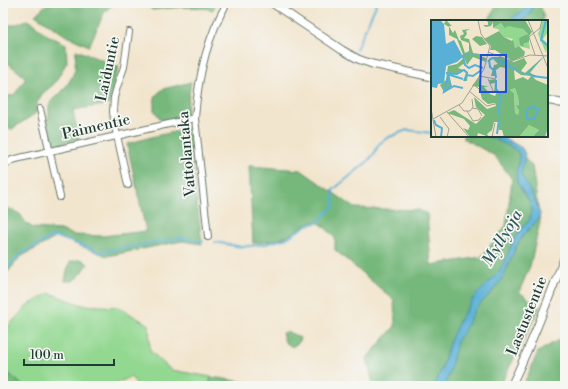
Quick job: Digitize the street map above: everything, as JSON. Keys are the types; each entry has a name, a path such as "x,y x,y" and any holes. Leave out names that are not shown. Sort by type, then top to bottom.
{"street":[{"name":"Vattolantaka","path":"208,237 195,118 198,91 206,54 222,11 227,3"},
{"path":"272,3 358,59 431,77"},
{"name":"Laiduntie","path":"128,185 114,122 113,111 114,98 124,67 129,32"},
{"path":"548,100 565,104"},
{"path":"40,109 60,197"},
{"name":"Paimentie","path":"3,166 12,160 195,118"},
{"name":"Lastustentie","path":"511,386 522,365 565,256"}],"green space":[{"path":"48,3 115,3 105,11 89,46 65,35 35,15"},
{"path":"146,3 216,3 213,10 190,7 152,10"},
{"path":"498,3 551,3 540,5 544,17 543,20 489,20"},
{"path":"27,20 47,35 66,44 67,62 54,84 42,94 37,103 36,113 12,129 3,128 3,97 14,95 26,78 3,59 3,25 14,25"},
{"path":"76,50 119,67 113,86 110,104 73,110 79,139 53,146 46,121 49,116 49,106 53,99 61,93 72,77 75,69"},
{"path":"191,82 187,115 162,121 154,110 156,95 163,89"},
{"path":"188,129 202,244 182,241 107,256 57,237 20,257 3,278 3,246 7,233 3,228 3,206 20,214 26,223 33,228 61,230 73,235 103,236 146,231 127,144"},
{"path":"504,137 532,166 540,222 530,266 519,292 540,307 500,386 372,386 367,358 395,326 394,300 335,250 335,238 319,223 311,222 306,224 283,238 253,243 249,166 301,170 355,208 419,210 427,214 431,265 481,257 506,226 512,179 495,156 463,138"},
{"path":"81,259 88,264 81,274 73,281 65,281 70,262"},
{"path":"49,293 82,305 118,307 149,325 150,351 171,370 211,377 209,386 138,386 131,377 109,386 23,386 3,368 3,332 27,306"},
{"path":"287,332 300,338 298,343 292,347 285,342 282,333"},
{"path":"565,336 565,386 523,386 538,352"},
{"path":"3,368 23,386 3,386"},
{"path":"211,377 271,386 209,386"}],"water":[{"path":"527,3 533,3 532,10 528,17 520,20 512,20 515,16 527,7"},
{"path":"490,137 501,137 522,148 525,154 521,174 536,202 540,214 539,218 524,234 516,247 504,276 492,292 475,309 463,333 458,338 445,386 434,386 443,365 449,343 460,319 474,297 499,272 512,243 530,219 530,202 517,182 516,173 519,156 518,152"}],"waterway":[{"path":"356,49 377,3"},
{"path":"215,242 242,247 265,244 287,238 307,225 317,223 334,206 333,190 367,162 374,154 379,144 387,138 407,130 431,133"},
{"path":"3,272 21,254 54,236 102,252 180,238 203,241"}],"water label":[{"name":"Myllyoja","path":"502,238"}]}
